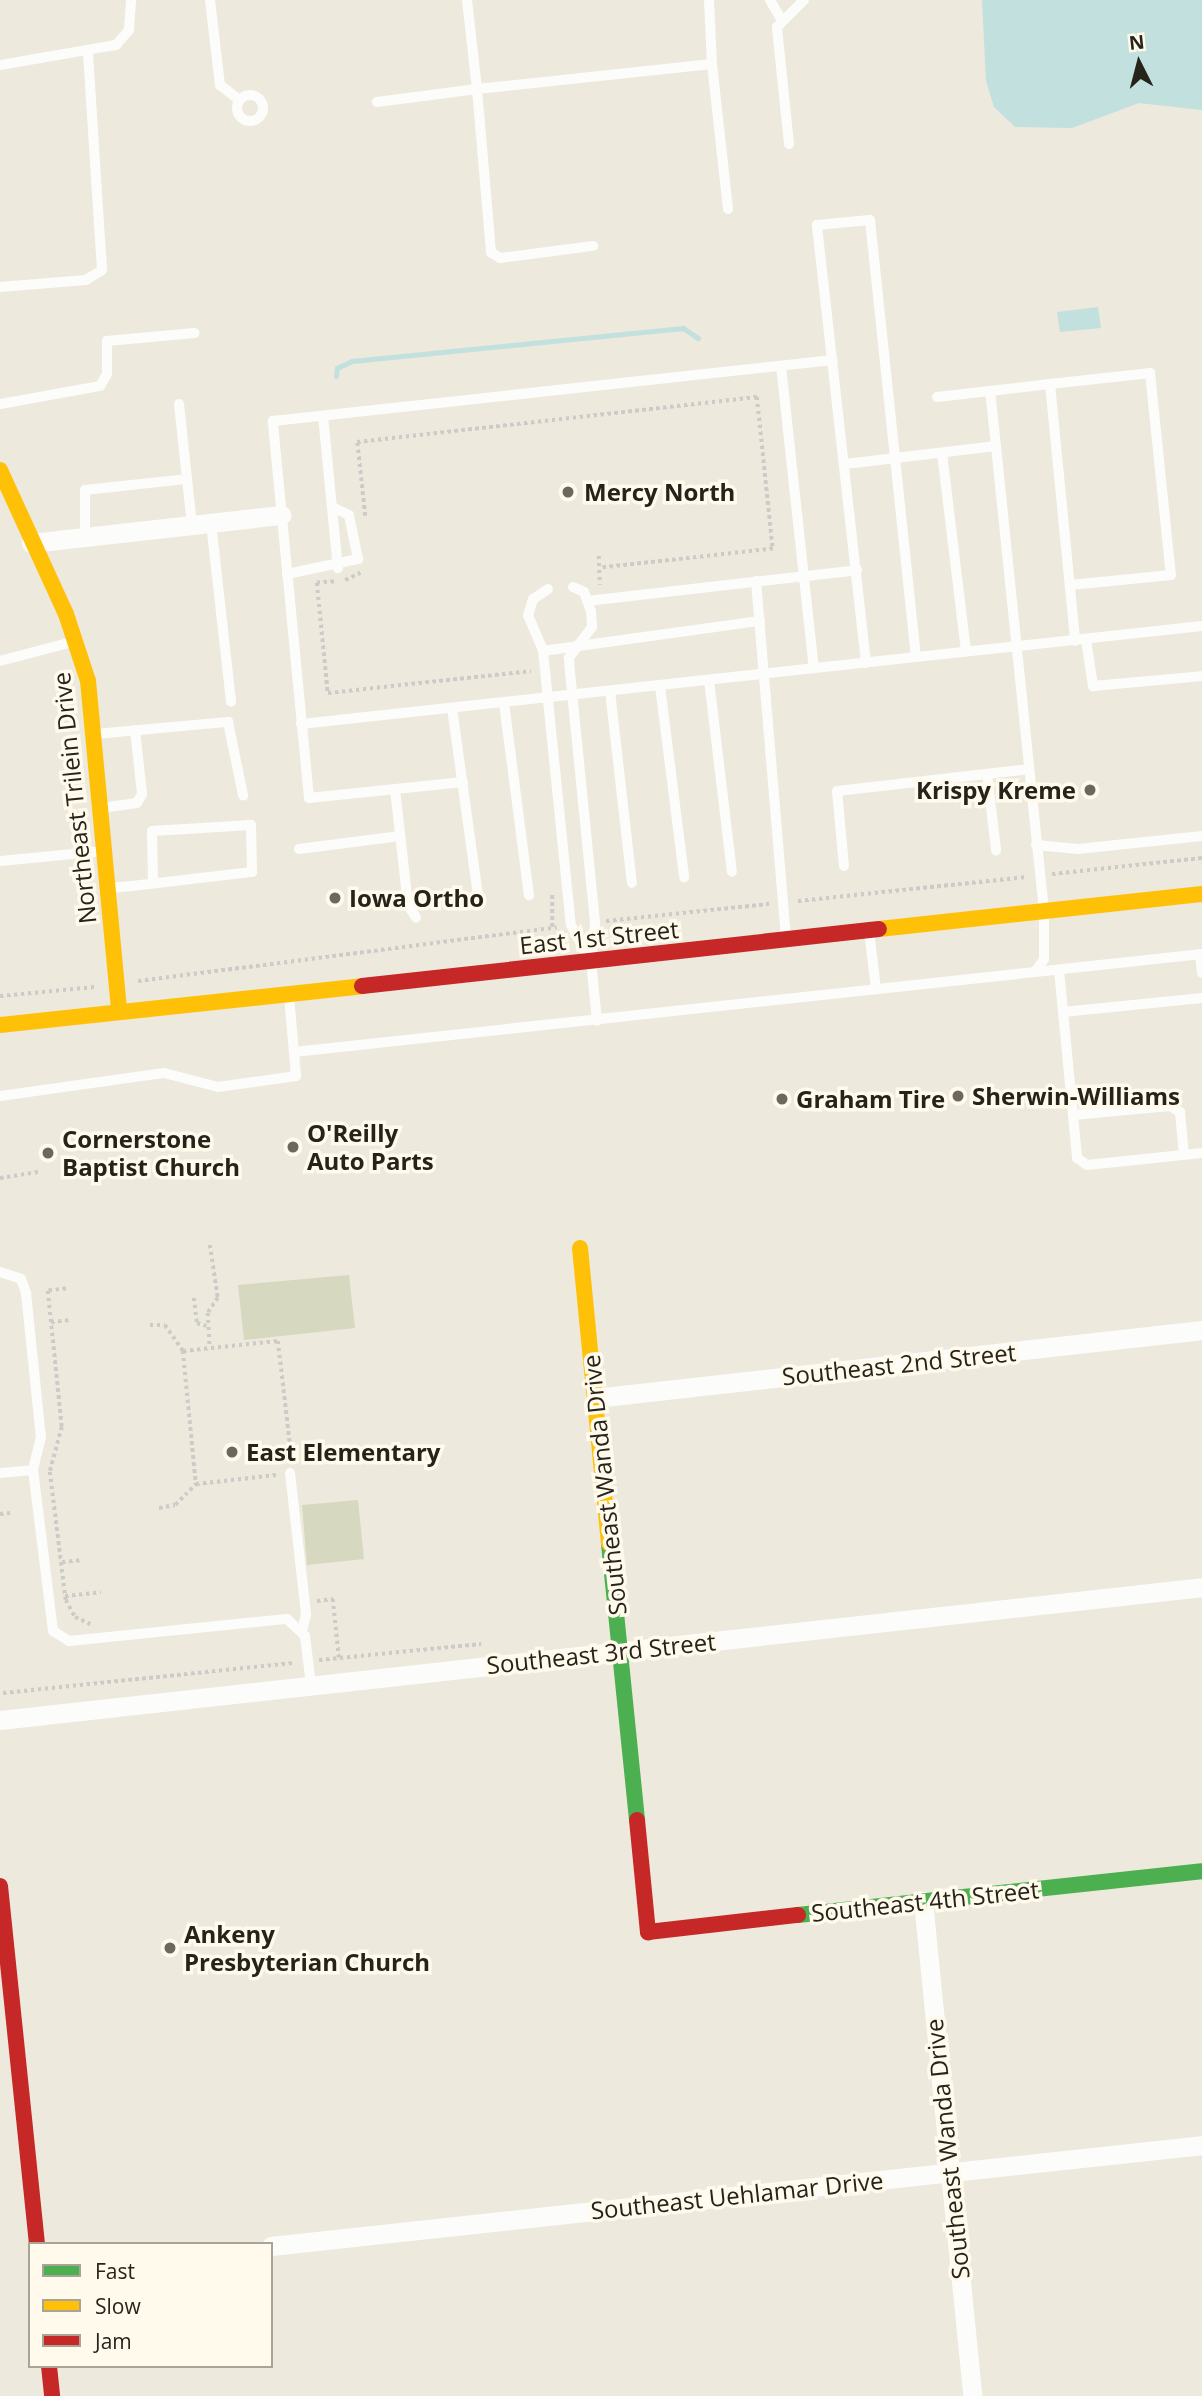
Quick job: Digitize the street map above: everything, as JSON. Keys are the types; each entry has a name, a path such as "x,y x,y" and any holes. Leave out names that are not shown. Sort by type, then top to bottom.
{"street":[{"name":"Northeast Trilein Drive","path":"0,470 76,641 94,734 119,1012"},
{"path":"31,543 281,515"},
{"name":"East 1st Street","path":"0,1025 1202,894"},
{"name":"Southeast Wanda Drive","path":"580,1248 648,1932"},
{"name":"Southeast 2nd Street","path":"595,1398 1202,1330"},
{"name":"Southeast 3rd Street","path":"0,1720 1202,1587"},
{"name":"Southeast 4th Street","path":"648,1932 1202,1871"},
{"path":"0,1886 6,2007 37,2242"},
{"name":"Southeast Wanda Drive","path":"923,1901 972,2396"},
{"name":"Southeast Uehlamar Drive","path":"273,2246 1202,2145"},
{"path":"49,2368 52,2396"}],"lane":[{"path":"0,65 88,54 116,45 129,30 131,0"},
{"path":"210,0 220,85 239,100"},
{"path":"467,0 491,252 500,258 593,246"},
{"path":"709,0 712,64 728,209"},
{"path":"771,0 780,17 789,144"},
{"path":"780,17 804,0"},
{"path":"0,288 86,280 102,270 88,54"},
{"path":"377,102 712,64"},
{"path":"866,663 817,225 870,220 916,657"},
{"path":"0,404 100,386 107,374 107,341 195,333"},
{"path":"463,782 309,798 272,421 833,360"},
{"path":"781,366 814,668"},
{"path":"937,397 1150,373 1171,575 1070,585"},
{"path":"1050,384 1070,585 1093,686 1202,676"},
{"path":"990,391 1019,646 1044,911 1045,959 1035,972"},
{"path":"178,404 187,479 202,524 231,702"},
{"path":"323,416 338,568"},
{"path":"845,464 996,446"},
{"path":"942,453 966,652"},
{"path":"85,537 85,490 187,479"},
{"path":"287,574 352,565 358,549 349,516 332,507"},
{"path":"587,601 857,570"},
{"path":"756,581 786,939"},
{"path":"573,587 587,601 592,627 569,658 595,923 591,961 597,1021"},
{"path":"548,589 533,599 528,615 543,651 571,925 591,961"},
{"path":"543,651 760,621"},
{"path":"301,724 1202,626"},
{"path":"0,661 76,641"},
{"path":"709,680 732,872"},
{"path":"660,685 684,877"},
{"path":"610,691 632,883"},
{"path":"503,703 529,895"},
{"path":"453,708 479,902"},
{"path":"94,734 228,722 243,795"},
{"path":"101,808 137,803 142,794 135,730"},
{"path":"844,866 837,791 1029,769"},
{"path":"987,774 996,850"},
{"path":"395,789 400,835 415,918"},
{"path":"108,888 153,884 252,872 251,825 152,831 153,884"},
{"path":"299,849 400,835"},
{"path":"1036,845 1078,849 1202,836"},
{"path":"0,861 105,851"},
{"path":"869,930 876,989"},
{"path":"294,1052 1201,954 1202,973"},
{"path":"1059,970 1077,1158 1087,1165 1202,1153"},
{"path":"0,1096 164,1073 218,1087 296,1076 288,994"},
{"path":"1063,1012 1202,998"},
{"path":"1073,1115 1170,1106 1180,1112 1184,1155"},
{"path":"0,1272 16,1277 25,1288 41,1437 33,1470 50,1625 64,1639 281,1619 302,1631"},
{"path":"0,1473 33,1470"},
{"path":"290,1473 305,1602 302,1631 311,1685"}],"path":[{"path":"366,524 357,442 757,397 773,549 601,568"},
{"path":"588,581 603,585 599,556"},
{"path":"367,565 352,578 317,583 328,694 535,670"},
{"path":"0,1178 39,1172"},
{"path":"210,1245 218,1298 208,1326 210,1348"},
{"path":"66,1289 48,1291 62,1426 50,1472 65,1595 75,1617 100,1624"},
{"path":"194,1298 197,1323 208,1326"},
{"path":"51,1322 69,1320"},
{"path":"150,1325 165,1325 183,1351 196,1484"},
{"path":"159,1508 175,1506 196,1484 290,1473 278,1341 183,1351"},
{"path":"0,1514 10,1513"},
{"path":"62,1562 82,1560"},
{"path":"65,1595 101,1591"},
{"path":"305,1602 333,1599 340,1658"},
{"path":"3,1693 481,1644"}],"green space":[{"path":"349,1275 355,1328 244,1340 238,1285"},
{"path":"358,1500 364,1559 307,1565 302,1505"}],"water":[{"path":"982,0 1202,0 1202,110 1139,103 1072,128 1015,127 994,107 986,81"},
{"path":"1098,307 1101,328 1060,332 1057,312"}],"waterway":[{"path":"336,376 337,368 352,361 683,328 698,338"}],"traffic: fast":[{"path":"609,1544 637,1820"},
{"path":"798,1915 1202,1871"}],"traffic: slow":[{"path":"0,470 66,614 88,681 119,1012"},
{"path":"879,929 1202,894"},
{"path":"0,1025 362,986"},
{"path":"580,1248 609,1544"}],"traffic: jam":[{"path":"362,986 879,929"},
{"path":"637,1820 648,1932 798,1915"},
{"path":"0,1886 37,2242"},
{"path":"49,2368 52,2396"}],"place":[{"name":"Mercy North","path":"568,492"},
{"name":"Krispy Kreme","path":"1090,790"},
{"name":"Iowa Ortho","path":"335,898"},
{"name":"Sherwin-Williams","path":"958,1096"},
{"name":"Graham Tire","path":"782,1099"},
{"name":"O'Reilly Auto Parts","path":"293,1147"},
{"name":"Cornerstone Baptist Church","path":"48,1153"},
{"name":"East Elementary","path":"232,1452"},
{"name":"Ankeny Presbyterian Church","path":"170,1948"}]}
